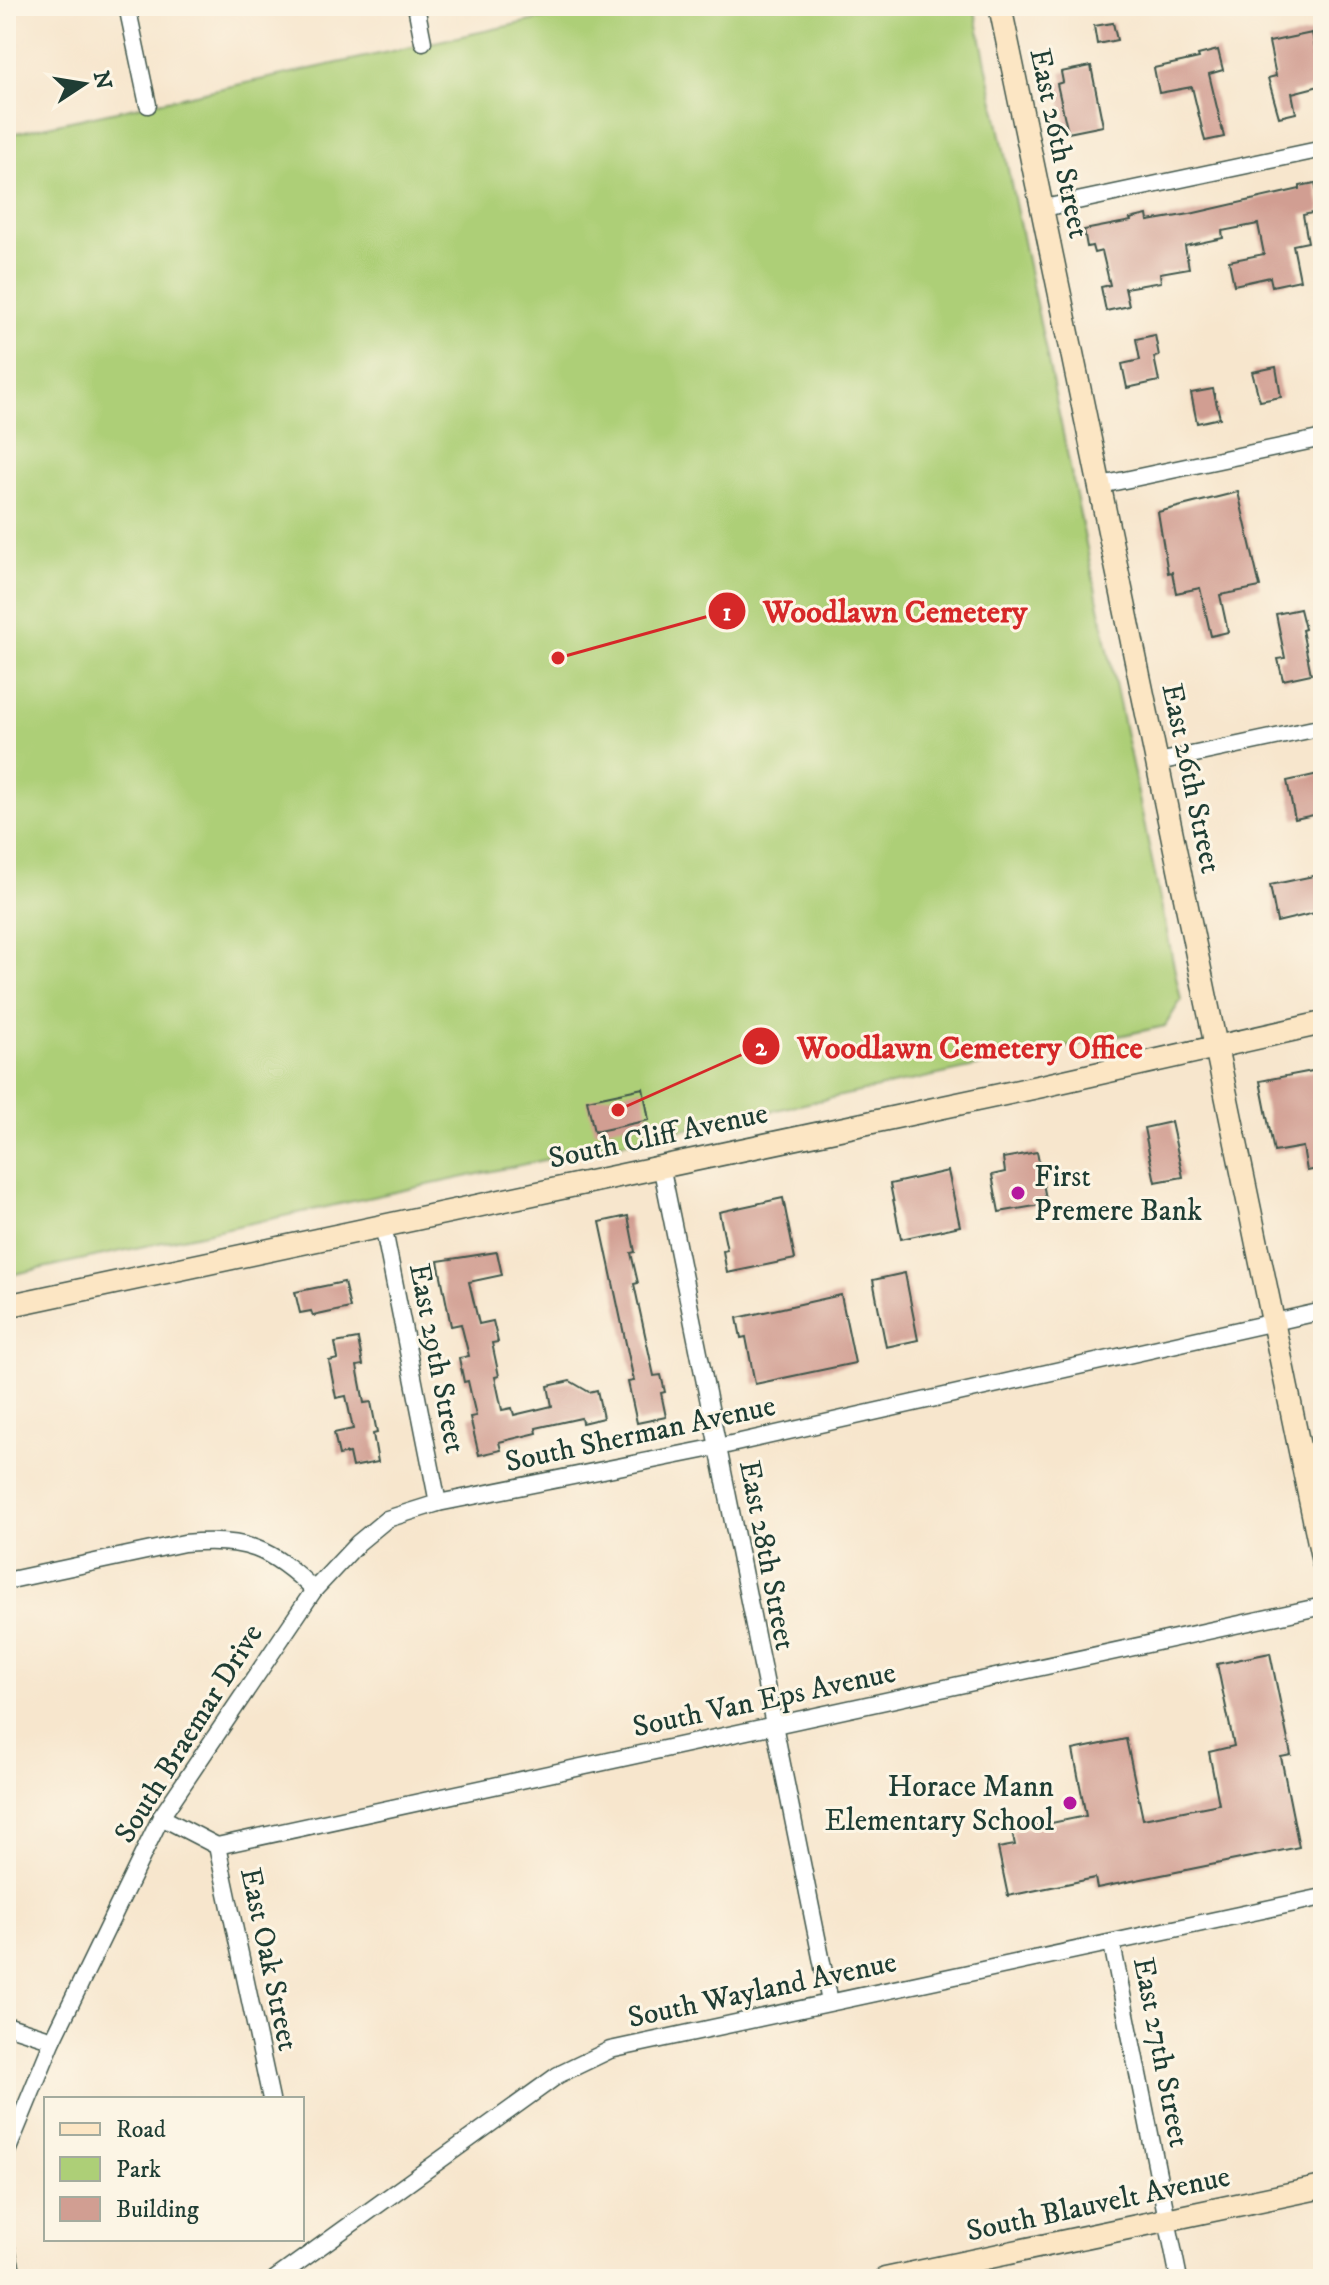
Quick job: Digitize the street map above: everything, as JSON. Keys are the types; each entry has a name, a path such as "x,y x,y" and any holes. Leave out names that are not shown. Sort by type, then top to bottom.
{"main road":[{"name":"East 26th Street","path":"1000,6 1323,1562"},
{"name":"South Cliff Avenue","path":"6,1306 1323,1023"},
{"name":"South Blauvelt Avenue","path":"885,2279 1323,2187"}],"street":[{"path":"127,6 148,105"},
{"path":"416,6 423,42"},
{"path":"1044,208 1323,149"},
{"path":"1101,485 1323,438"},
{"path":"1158,762 1323,727"},
{"name":"East 28th Street","path":"661,1165 830,2002"},
{"name":"East 29th Street","path":"383,1225 438,1503"},
{"name":"South Sherman Avenue","path":"314,1590 358,1543 387,1519 438,1503 718,1447 1323,1311"},
{"path":"6,1581 184,1543 210,1541 238,1543 265,1551 291,1568 314,1590"},
{"name":"South Braemar Drive","path":"6,2154 53,2040 161,1817 314,1590"},
{"name":"South Van Eps Avenue","path":"217,1846 1323,1606"},
{"name":"East Oak Street","path":"161,1817 217,1846 271,2097"},
{"name":"South Wayland Avenue","path":"275,2279 303,2247 558,2075 610,2050 1323,1897"},
{"name":"East 27th Street","path":"1112,1944 1179,2279"},
{"path":"6,2025 53,2040"},
{"path":"6,2245 14,2279"}],"green space":[{"path":"600,6 974,6 1181,1000 1165,1026 6,1276 6,135"}],"building":[{"path":"1113,23 1117,40 1097,44 1094,26"},
{"path":"1312,33 1323,85 1292,93 1296,113 1279,117 1268,78 1276,76 1269,42"},
{"path":"1218,50 1223,70 1209,74 1224,137 1205,141 1192,87 1159,93 1154,68 1199,58 1198,55"},
{"path":"1091,66 1103,126 1068,133 1057,84 1063,82 1061,72"},
{"path":"1315,183 1321,211 1303,215 1308,242 1293,245 1300,280 1272,286 1270,277 1234,285 1229,261 1264,254 1258,224 1222,231 1223,238 1185,246 1189,268 1160,273 1161,282 1125,288 1129,306 1106,311 1101,287 1110,285 1102,251 1094,253 1092,246 1087,247 1084,230 1147,215 1148,221 1190,214"},
{"path":"1155,335 1159,356 1154,357 1159,381 1127,388 1122,364 1140,360 1136,339"},
{"path":"1276,367 1281,397 1260,401 1252,372"},
{"path":"1213,389 1220,418 1197,423 1191,393"},
{"path":"1238,492 1260,587 1220,595 1228,632 1211,636 1200,588 1176,593 1172,572 1168,573 1158,512"},
{"path":"1300,609 1311,674 1283,680 1278,659 1285,658 1276,614"},
{"path":"1323,773 1323,813 1295,819 1287,781"},
{"path":"1323,874 1323,911 1277,922 1270,885"},
{"path":"1323,1069 1323,1168 1307,1171 1303,1147 1274,1152 1260,1081"},
{"path":"643,1088 649,1120 594,1132 587,1100"},
{"path":"1171,1122 1183,1177 1155,1182 1144,1128"},
{"path":"1037,1152 1047,1204 999,1212 992,1175 1005,1172 1003,1158"},
{"path":"948,1171 960,1226 901,1239 890,1184"},
{"path":"783,1198 795,1259 727,1273 723,1251 727,1250 719,1212"},
{"path":"628,1216 635,1252 631,1253 638,1283 634,1284 654,1376 661,1375 665,1392 661,1393 666,1417 637,1423 628,1382 634,1381 600,1222"},
{"path":"497,1252 502,1275 469,1282 479,1324 493,1321 498,1342 492,1343 499,1376 495,1377 502,1410 512,1408 514,1415 552,1406 548,1386 570,1381 589,1392 597,1390 603,1418 582,1423 581,1418 536,1428 537,1433 499,1442 501,1450 479,1455 470,1417 476,1416 459,1358 469,1356 461,1324 451,1326 438,1261"},
{"path":"905,1273 918,1340 886,1347 873,1280"},
{"path":"344,1282 350,1308 313,1316 311,1311 300,1313 295,1292"},
{"path":"841,1295 855,1363 755,1384 746,1337 741,1338 737,1318"},
{"path":"358,1339 363,1365 357,1366 364,1403 371,1402 378,1462 352,1467 349,1453 339,1455 334,1433 353,1429 346,1396 336,1398 329,1361 338,1359 335,1343"},
{"path":"1270,1653 1291,1755 1281,1757 1299,1847 1097,1888 1095,1878 1008,1896 998,1848 1015,1845 1012,1831 1086,1816 1073,1750 1126,1739 1143,1819 1219,1804 1209,1752 1234,1746 1217,1664"}],"place":[{"name":"Woodlawn Cemetery","path":"558,658"},
{"name":"Woodlawn Cemetery Office","path":"618,1110"},
{"name":"First Premere Bank","path":"1018,1193"},
{"name":"Horace Mann Elementary School","path":"1070,1803"}]}
